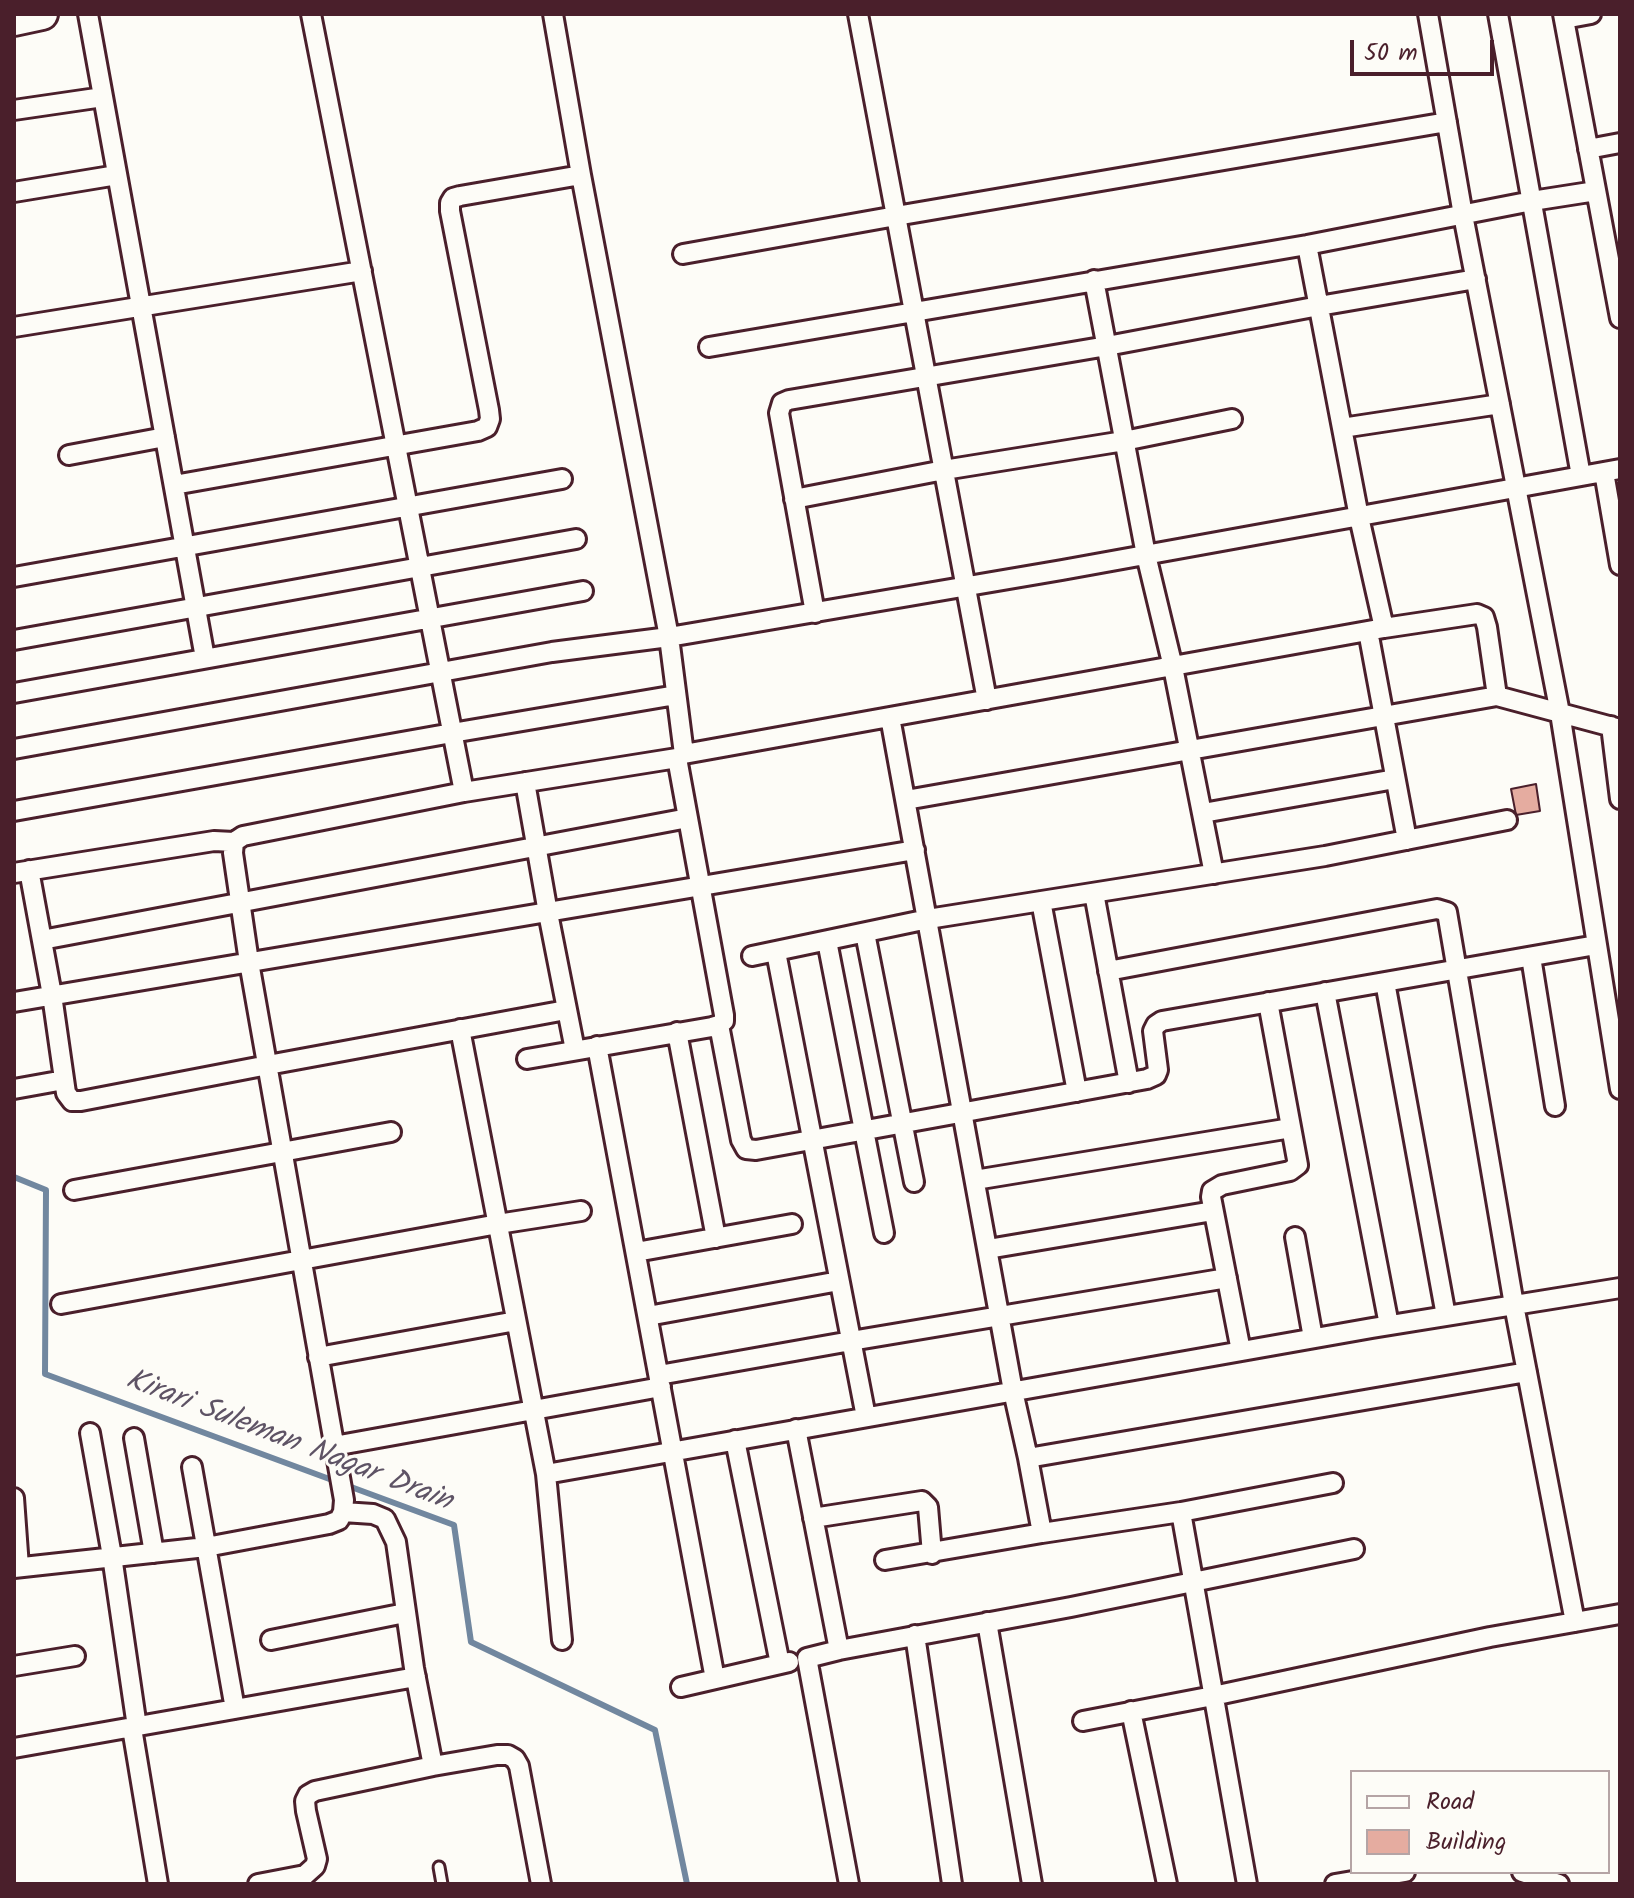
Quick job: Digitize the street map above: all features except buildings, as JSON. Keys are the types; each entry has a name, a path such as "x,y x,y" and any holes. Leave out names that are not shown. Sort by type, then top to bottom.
{"highway":[{"path":"14,20 42,14"}],"street":[{"path":"88,14 205,658"},
{"path":"311,14 464,792"},
{"path":"527,1059 719,1025 724,1021 688,818 669,637 553,14"},
{"path":"858,14 987,700"},
{"path":"1428,14 1463,215 1560,713 1620,1089"},
{"path":"1498,14 1581,476"},
{"path":"1591,14 1564,17 1620,318"},
{"path":"14,110 103,97"},
{"path":"683,254 1447,122"},
{"path":"1588,149 1620,143"},
{"path":"14,192 117,175"},
{"path":"174,485 487,427 490,419 450,203 453,198 581,175"},
{"path":"709,347 1307,245 1596,191"},
{"path":"1307,245 1359,517 1376,630 1384,716 1407,840"},
{"path":"14,327 362,271"},
{"path":"815,613 779,413 782,403 1476,279"},
{"path":"1094,280 1146,555 1173,667 1214,874"},
{"path":"1342,428 1500,404"},
{"path":"794,499 1232,419"},
{"path":"69,455 165,437"},
{"path":"14,749 552,652 669,637 966,587 1612,471 1620,565"},
{"path":"14,577 562,479"},
{"path":"14,640 576,539"},
{"path":"14,693 583,591"},
{"path":"566,1010 72,1101 66,1093 42,940 22,872 214,841 234,842 243,836 464,792 1477,614 1484,617 1487,627 1497,696"},
{"path":"14,811 676,695"},
{"path":"906,800 1497,696 1615,728 1620,799"},
{"path":"890,717 1013,1391 1042,1533"},
{"path":"1203,813 1395,779"},
{"path":"525,782 575,1050"},
{"path":"42,940 688,818"},
{"path":"752,956 928,919 1325,856 1507,820"},
{"path":"14,1498 17,1567 206,1547 339,1520 343,1506 335,1453 249,962 234,842"},
{"path":"14,1002 915,850"},
{"path":"1094,893 1129,1083"},
{"path":"1041,901 1077,1092"},
{"path":"1108,971 1437,909 1447,912 1514,1305 1575,1622"},
{"path":"865,933 914,1182"},
{"path":"827,941 884,1233"},
{"path":"719,1025 741,1140 746,1149 756,1150 1129,1083 1156,1075 1153,1031 1162,1021 1596,945"},
{"path":"776,952 866,1417"},
{"path":"1531,957 1555,1106"},
{"path":"1385,982 1446,1316"},
{"path":"1325,992 1389,1325"},
{"path":"1241,1351 1213,1211 1212,1191 1216,1187 1294,1169 1298,1165 1268,1002"},
{"path":"460,1029 546,1474 562,1640"},
{"path":"677,1032 716,1238"},
{"path":"597,1046 715,1679"},
{"path":"14,1089 64,1080"},
{"path":"975,1180 1291,1128"},
{"path":"74,1190 391,1132"},
{"path":"61,1304 581,1211"},
{"path":"988,1249 1213,1211"},
{"path":"636,1252 792,1224"},
{"path":"1295,1237 1313,1338"},
{"path":"335,1453 851,1341 1227,1278"},
{"path":"648,1316 839,1281"},
{"path":"546,1474 1313,1338 1620,1288"},
{"path":"318,1357 516,1321"},
{"path":"1028,1458 1527,1372"},
{"path":"796,1429 839,1650"},
{"path":"90,1433 112,1556 158,1884"},
{"path":"134,1438 154,1553"},
{"path":"735,1440 780,1664"},
{"path":"192,1467 235,1709"},
{"path":"885,1560 1181,1512 1333,1483"},
{"path":"813,1518 922,1501 928,1507 932,1554"},
{"path":"343,1506 385,1519 396,1542 405,1613 433,1766"},
{"path":"1181,1512 1247,1884"},
{"path":"681,1687 839,1650 1354,1549"},
{"path":"271,1640 405,1613"},
{"path":"1083,1721 1490,1637 1620,1614"},
{"path":"987,1622 1032,1884"},
{"path":"915,1635 952,1884"},
{"path":"14,1666 75,1656"},
{"path":"807,1658 849,1884"},
{"path":"14,1748 416,1677"},
{"path":"1131,1711 1167,1884"},
{"path":"258,1884 305,1875 315,1866 317,1859 305,1801 315,1791 497,1755 515,1759 522,1778 541,1884"},
{"path":"1335,1884 1393,1874"},
{"path":"1528,1874 1559,1884"}],"lane":[{"path":"439,1867 442,1884"}],"waterway":[{"name":"Kirari Suleman Nagar Drain","path":"14,1177 46,1190 45,1374 454,1525 471,1642 655,1730 687,1884"}]}
